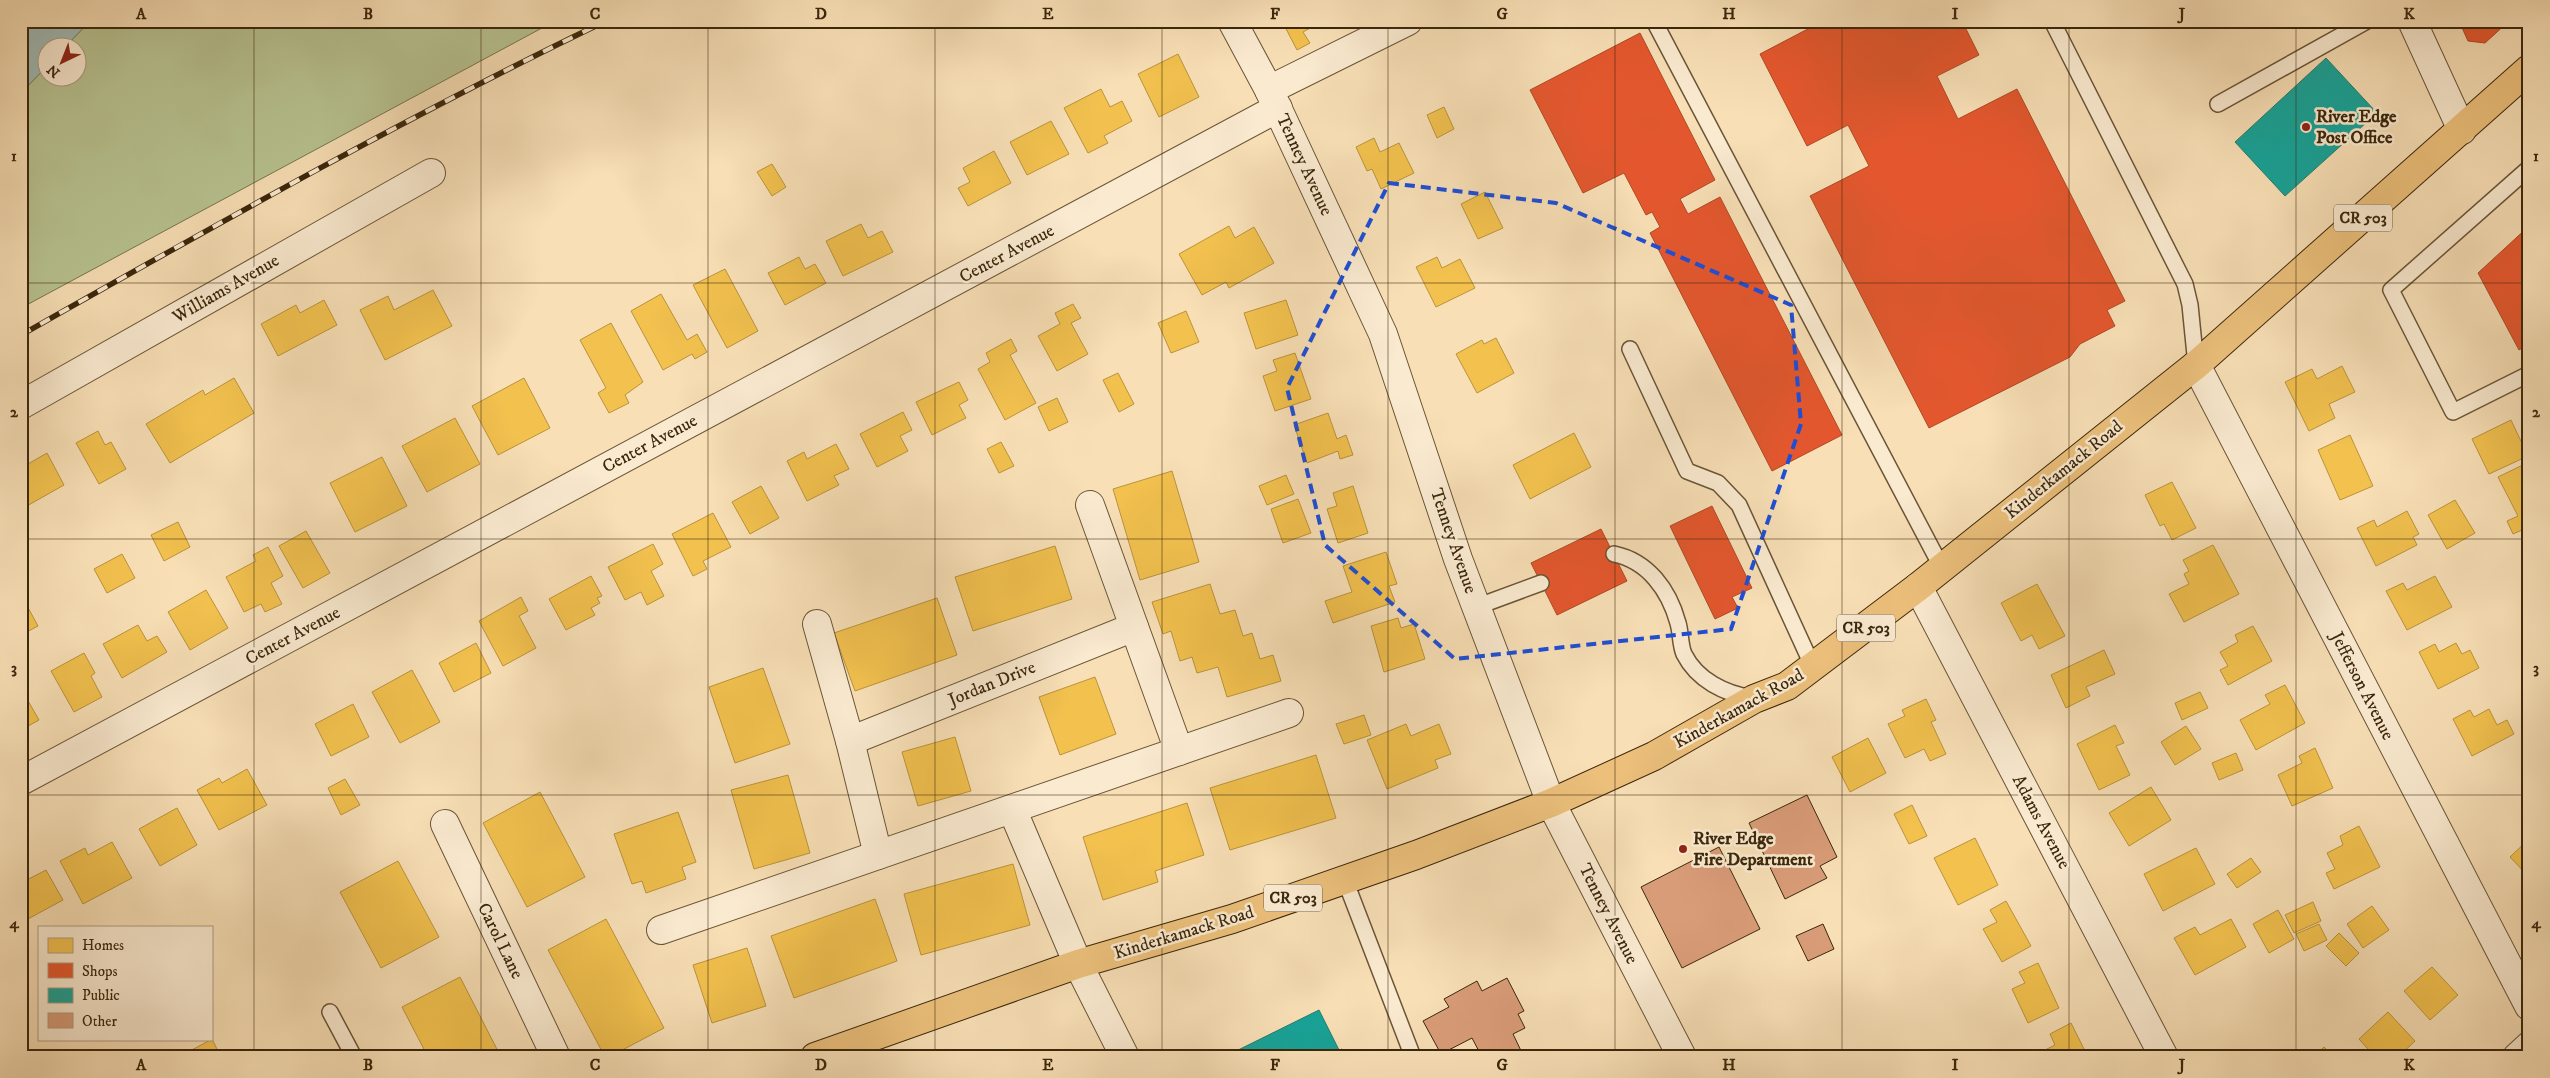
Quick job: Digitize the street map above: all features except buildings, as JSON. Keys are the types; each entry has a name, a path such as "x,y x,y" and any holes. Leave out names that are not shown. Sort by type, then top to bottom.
{"main road":[{"name":"Kinderkamack Road","path":"816,1057 1078,964 1232,919 1345,880 1551,803 1654,756 1754,698 1787,686 1918,587 2196,365 2529,69"}],"street":[{"name":"Tenney Avenue","path":"1232,21 1274,99 1383,334 1455,551 1551,803 1682,1057"},
{"name":"Center Avenue","path":"21,781 1274,99 1408,21"},
{"path":"2412,21 2462,130"},
{"name":"Williams Avenue","path":"21,405 431,173"},
{"name":"Jefferson Avenue","path":"2196,365 2529,1006"},
{"path":"1090,505 1179,751"},
{"name":"Adams Avenue","path":"1918,587 2164,1057"},
{"path":"817,624 850,741 878,855"},
{"name":"Jordan Drive","path":"850,741 1134,627"},
{"path":"661,930 1289,713"},
{"path":"1012,809 1078,964 1125,1057"},
{"name":"Carol Lane","path":"445,824 556,1057"},
{"path":"2517,1057 2529,1046"}],"lane":[{"path":"1654,21 1942,568"},
{"path":"2052,21 2185,284 2190,305 2196,365"},
{"path":"2218,104 2368,21"},
{"path":"2529,168 2391,290 2453,412 2529,374"},
{"path":"1630,349 1687,471 1718,483 1739,505 1813,667"},
{"path":"1614,554 1628,557 1638,562 1660,584 1678,622 1683,652 1691,665 1711,684 1732,695 1754,698"},
{"path":"1476,607 1541,583"},
{"path":"1345,880 1414,1057"},
{"path":"330,1012 354,1057"}],"highlighted area":[{"path":"1389,183 1556,203 1791,305 1801,424 1731,629 1455,659 1325,545 1287,388"}],"green space":[{"path":"90,21 555,21 21,308 21,93 38,75 38,88 88,88 88,38 74,38"}],"water":[{"path":"21,21 90,21 74,38 38,38 38,75 21,93"}],"railway":[{"path":"21,335 238,213 384,134 457,95 606,21"}],"place":[{"name":"River Edge Post Office","path":"2306,127"},
{"name":"River Edge Fire Department","path":"1683,849"}]}
